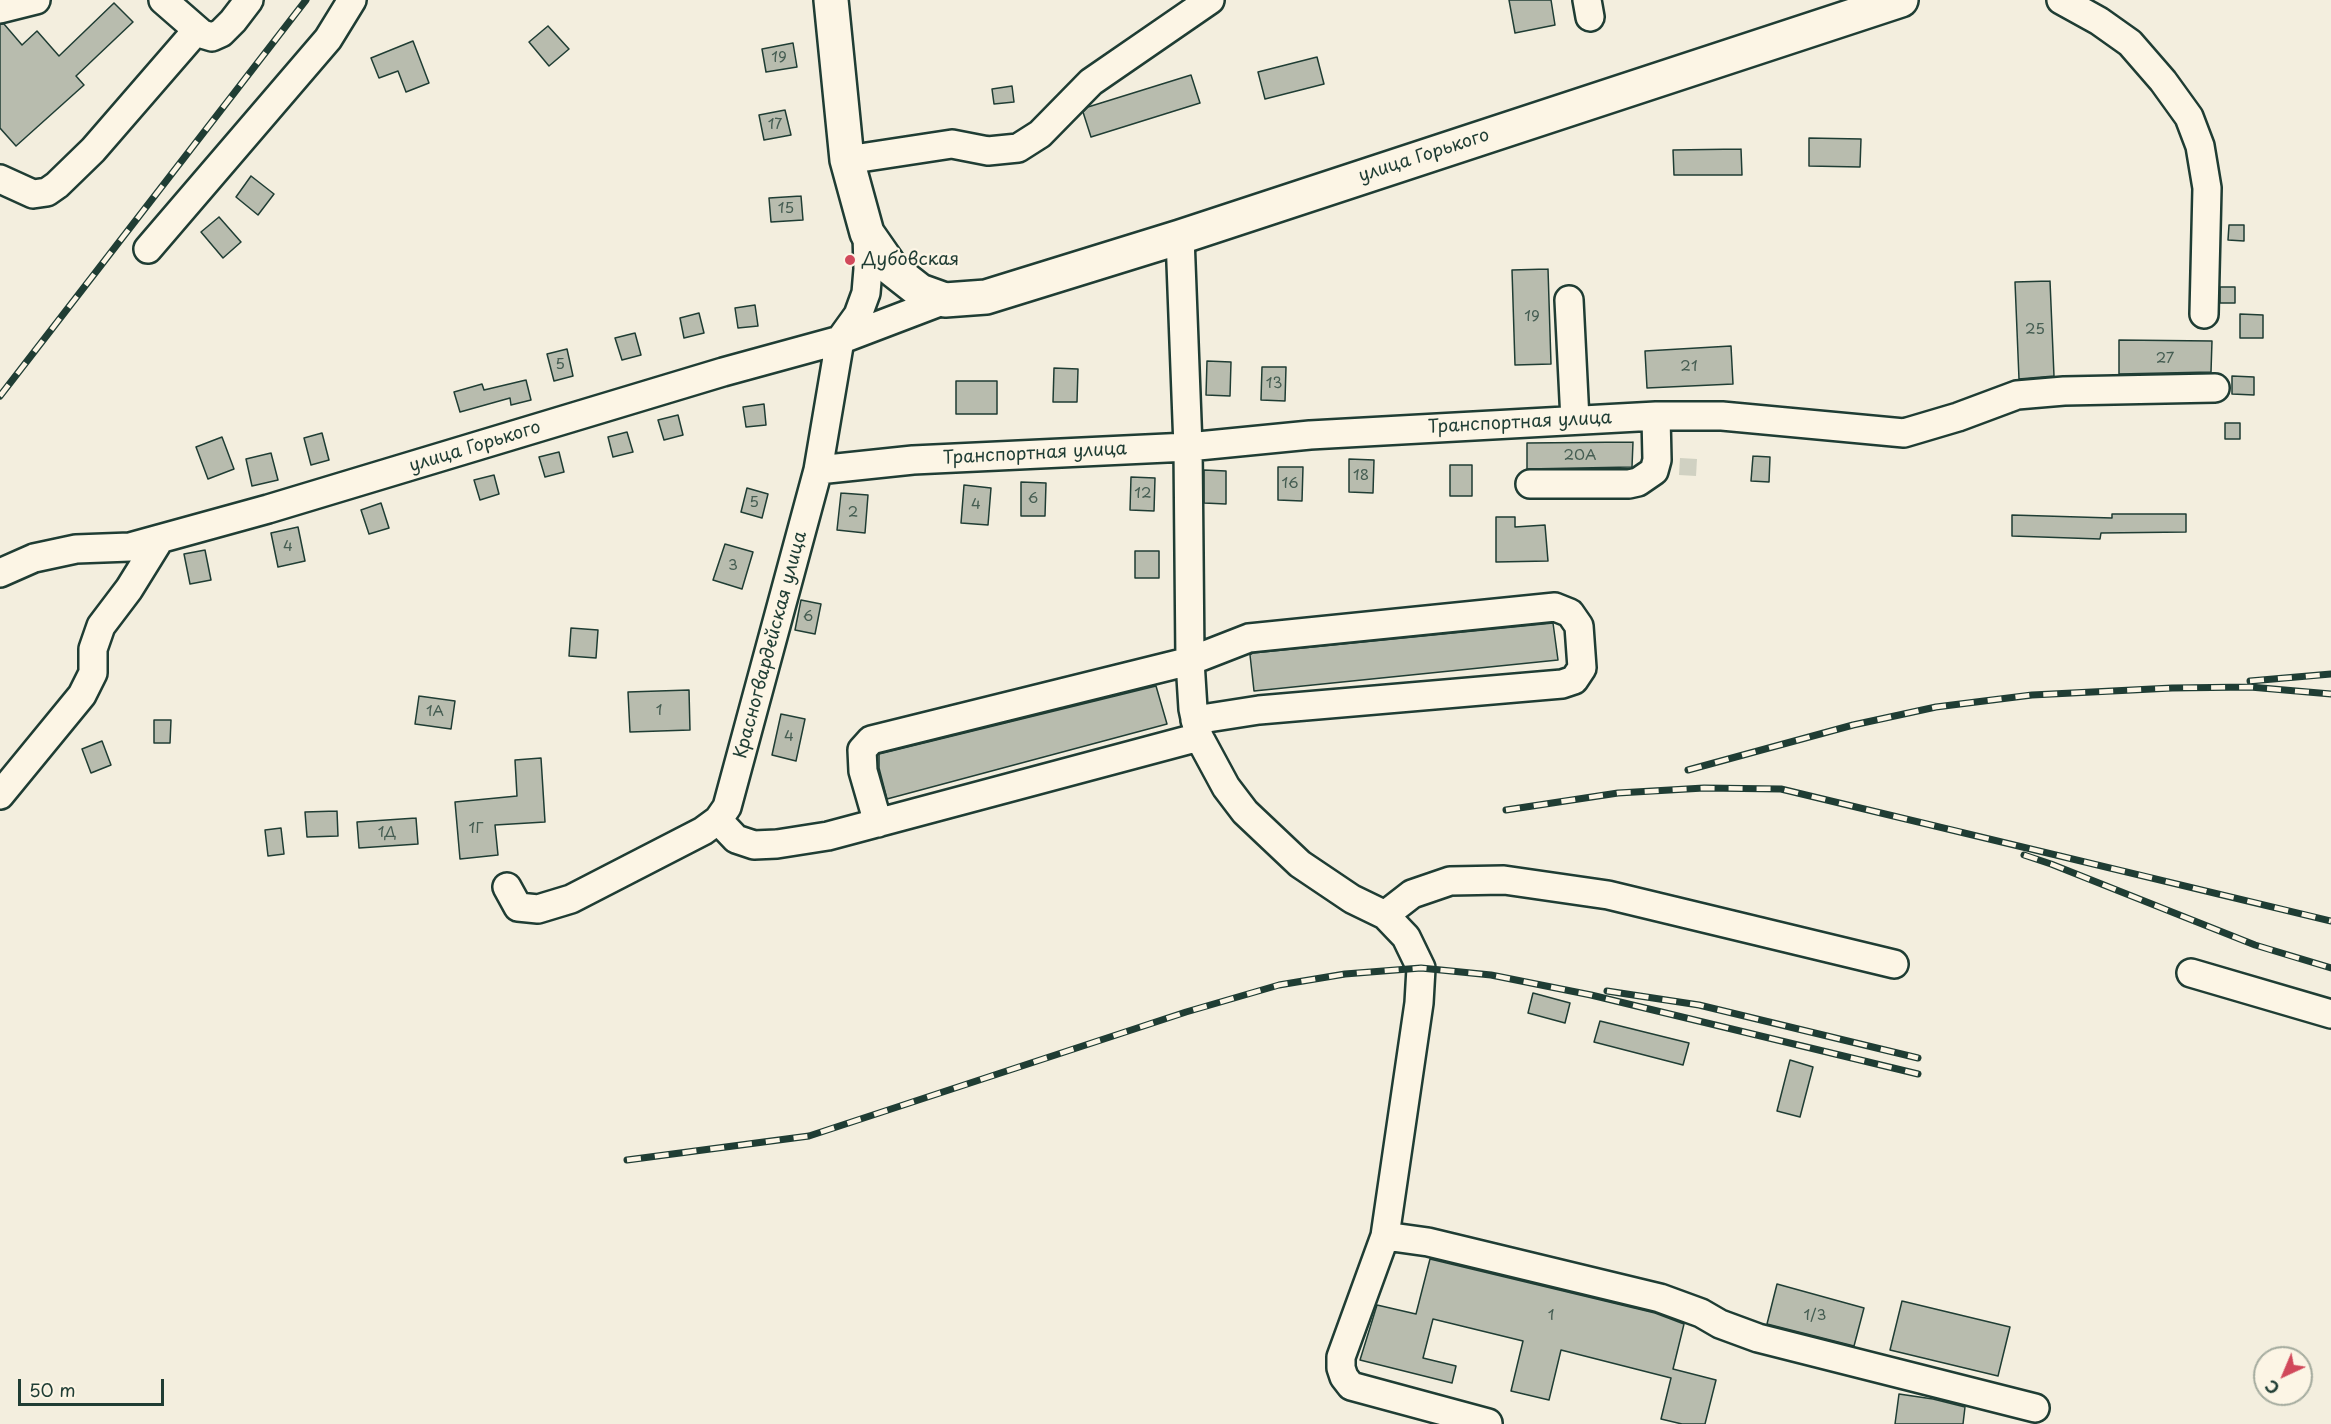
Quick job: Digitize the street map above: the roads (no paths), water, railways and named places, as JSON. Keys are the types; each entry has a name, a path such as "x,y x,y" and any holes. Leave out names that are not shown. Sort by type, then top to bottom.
{"main road":[{"path":"831,0 847,160"},
{"name":"улица Горького","path":"847,160 867,233 892,269 920,291 945,300 986,297 1180,237 1901,0"}],"lane":[{"path":"0,9 36,0"},
{"path":"163,0 196,30 212,37 221,33 249,0"},
{"path":"148,249 328,39 352,0"},
{"path":"847,160 952,144 988,151 1018,148 1040,134 1091,82 1210,0"},
{"path":"2061,0 2099,21 2130,43 2163,81 2189,117 2200,146 2207,188 2204,314"},
{"path":"0,179 33,194 47,192 57,185 93,150 196,30"},
{"name":"Красногвардейская улица","path":"718,820 727,807 818,470 840,340 858,315 866,293 867,233"},
{"path":"1180,237 1188,447 1190,661 1197,729 1226,787 1245,812 1300,864 1352,899 1385,915 1406,937 1421,968 1416,1025 1385,1236 1341,1357 1344,1377 1351,1386 1488,1423"},
{"name":"улица Горького","path":"0,573 34,558 76,549 130,547 268,509 723,372 840,340 945,300"},
{"path":"1569,300 1575,420"},
{"name":"Транспортная улица","path":"818,470 913,460 1188,447 1310,435 1656,416 1722,416 1904,434 2017,395 2064,391 2215,388"},
{"path":"1530,484 1629,484 1638,482 1654,471 1657,460 1656,416"},
{"path":"0,795 82,694 93,673 93,649 101,626 129,589 160,539"},
{"path":"507,887 518,907 538,909 571,898 602,883 703,831 718,820 736,839 754,845 828,836 878,823 1259,710 1562,684 1574,680 1582,668 1579,626 1570,613 1555,607 1249,638 1190,661 871,740 862,750 863,771 878,823"},
{"path":"1385,915 1412,894 1450,881 1504,880 1608,895 1894,964"},
{"path":"2191,973 2331,1014"},
{"path":"1385,1236 1428,1242 1660,1298 1758,1338 2035,1408"}],"railway":[{"path":"0,396 306,0"},
{"path":"2250,681 2331,674"},
{"path":"1688,770 1853,725 1936,707 2032,695 2172,688 2250,687 2331,694"},
{"path":"1506,810 1618,793 1704,788 1781,789 2331,921"},
{"path":"2024,855 2255,945 2331,968"},
{"path":"627,1160 809,1136 1186,1012 1279,985 1345,974 1421,968 1491,975 1591,995 1918,1074"},
{"path":"1607,991 1699,1005 1918,1058"}],"place":[{"name":"Дубовская","path":"850,260"}]}
